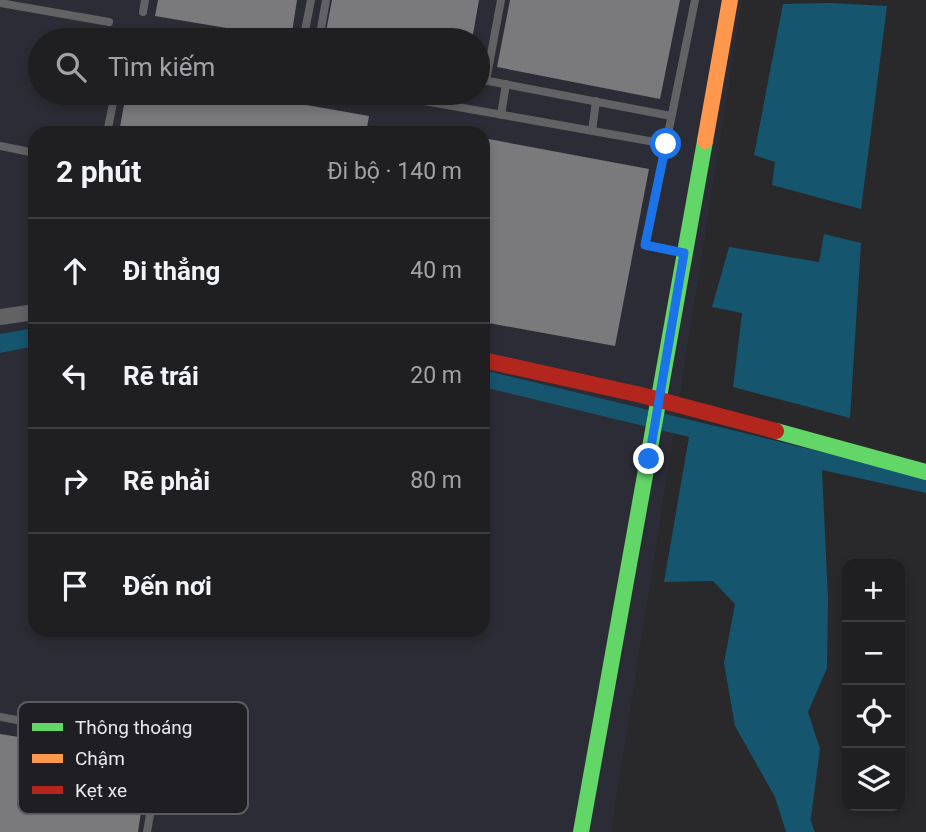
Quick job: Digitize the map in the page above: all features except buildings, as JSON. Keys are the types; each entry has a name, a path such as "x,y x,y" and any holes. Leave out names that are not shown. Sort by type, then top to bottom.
{"street":[{"path":"582,832 730,0"},
{"path":"0,317 28,313"},
{"path":"490,362 659,400 926,472"}],"lane":[{"path":"143,12 145,0"},
{"path":"306,28 311,0"},
{"path":"320,28 326,0"},
{"path":"490,46 501,0"},
{"path":"684,253 645,245 695,0"},
{"path":"0,3 108,22"},
{"path":"490,81 671,116"},
{"path":"501,115 506,84"},
{"path":"592,131 596,102"},
{"path":"108,126 113,105"},
{"path":"454,105 666,144"},
{"path":"0,146 28,152"},
{"path":"0,717 18,720"},
{"path":"147,832 150,814"}],"shaded area":[{"path":"0,0 742,0 611,832 0,832"}],"water":[{"path":"783,4 887,6 861,209 772,185 775,162 754,155"},
{"path":"824,234 861,243 850,418 733,387 742,313 712,307 729,247 819,262"},
{"path":"28,329 28,347 0,353 0,334"},
{"path":"490,372 926,477 926,493 822,470 828,599 827,668 808,712 820,749 809,832 786,832 775,797 735,726 724,663 735,604 713,581 664,582 689,437 490,389"}],"waterway":[{"path":"808,820 812,832"}],"traffic: fast":[{"path":"581,832 705,141"},
{"path":"776,431 926,472"}],"traffic: slow":[{"path":"705,141 730,0"}],"traffic: jam":[{"path":"490,362 641,395 776,431"}],"route":[{"path":"649,459 684,253 645,245 666,144"}]}
